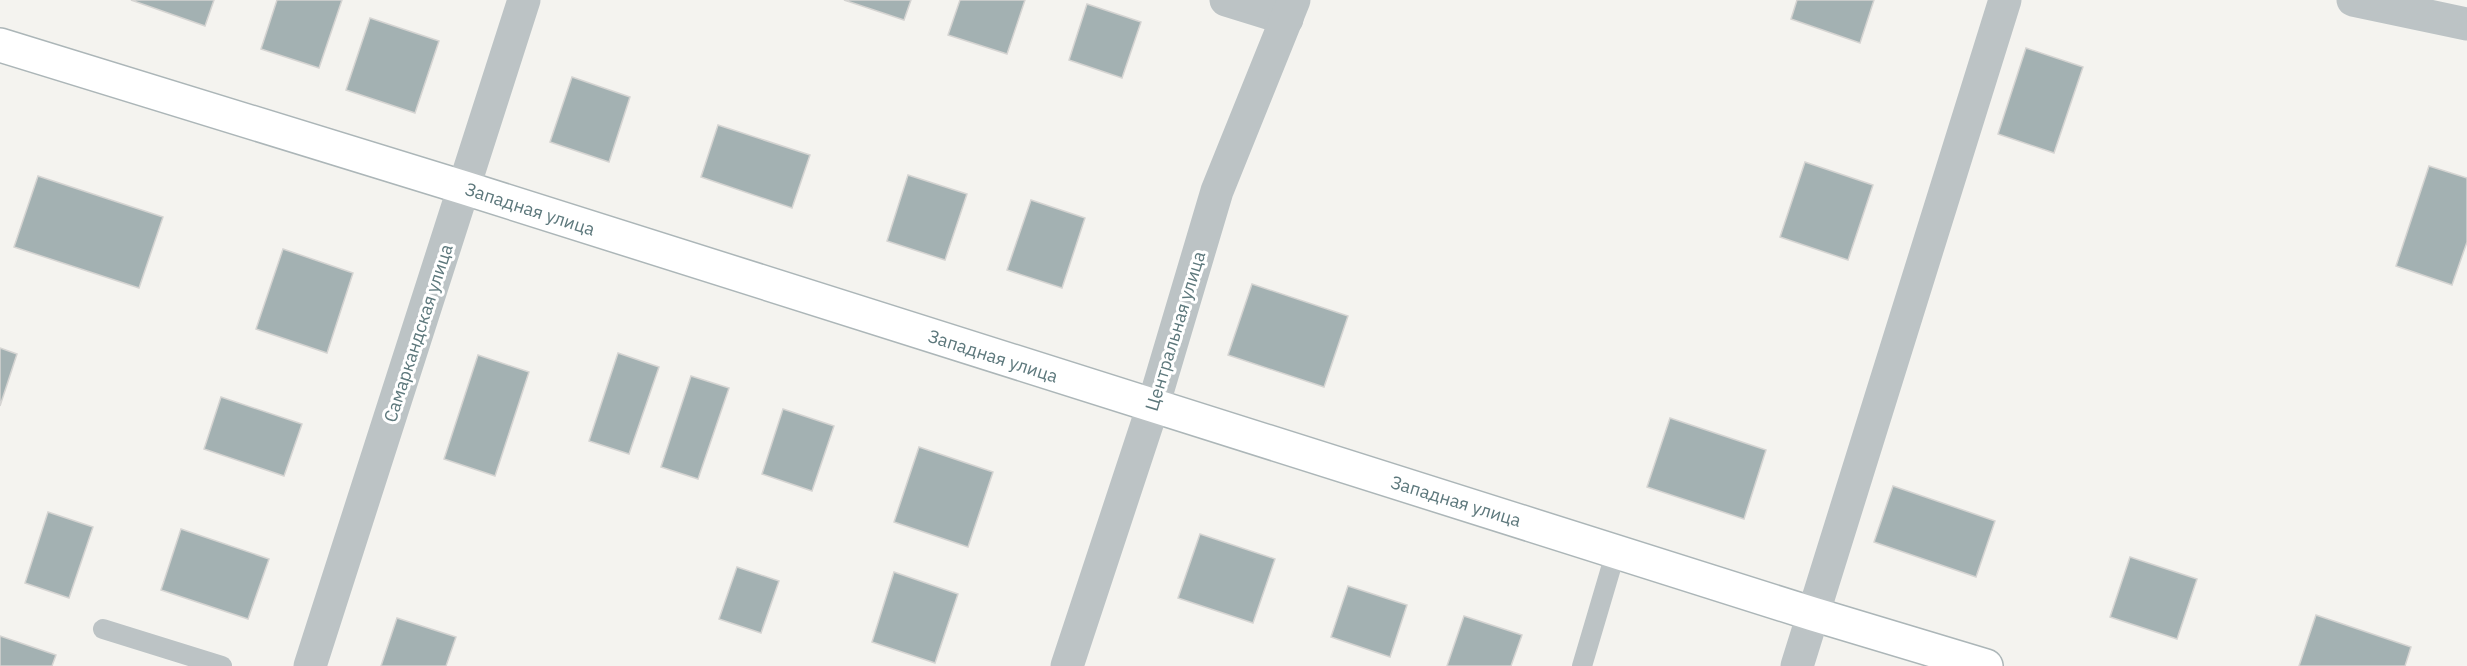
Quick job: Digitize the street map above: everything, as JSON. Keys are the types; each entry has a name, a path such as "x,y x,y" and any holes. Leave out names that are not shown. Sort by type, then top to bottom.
{"main road":[{"name":"Западная улица","path":"0,45 465,188 1813,614 1986,666"}],"street":[{"name":"Самаркандская улица","path":"310,666 524,0"},
{"path":"1226,0 1291,9"},
{"path":"1797,666 2005,0"},
{"path":"2353,0 2467,24"},
{"name":"Центральная улица","path":"1067,666 1153,406 1217,191 1291,9"}],"lane":[{"path":"1582,666 1616,552"},
{"path":"103,629 222,666"}],"building":[{"path":"131,0 214,0 205,26"},
{"path":"277,0 342,0 319,68 261,49"},
{"path":"844,0 911,0 904,20"},
{"path":"960,0 1025,0 1007,54 948,35"},
{"path":"1797,0 1874,0 1860,43 1791,19"},
{"path":"1087,4 1141,22 1122,78 1069,60"},
{"path":"370,18 439,41 415,113 346,90"},
{"path":"2026,48 2083,67 2054,153 1998,134"},
{"path":"572,77 630,97 609,162 550,142"},
{"path":"718,125 810,155 792,208 701,177"},
{"path":"1805,162 1873,185 1848,260 1780,237"},
{"path":"2429,166 2467,178 2467,242 2452,285 2396,266"},
{"path":"908,175 967,194 945,260 887,241"},
{"path":"38,176 163,217 139,288 14,247"},
{"path":"1031,200 1085,218 1062,288 1007,270"},
{"path":"283,249 353,273 327,353 256,329"},
{"path":"1252,284 1348,316 1324,387 1228,355"},
{"path":"0,348 17,354 0,406"},
{"path":"618,353 659,367 629,454 589,441"},
{"path":"478,355 529,372 495,476 444,459"},
{"path":"691,376 729,388 698,479 661,467"},
{"path":"221,397 302,424 284,476 204,449"},
{"path":"783,409 834,426 812,491 762,474"},
{"path":"1670,418 1766,450 1744,519 1647,487"},
{"path":"919,447 993,472 968,547 894,522"},
{"path":"1893,486 1995,521 1976,577 1874,542"},
{"path":"48,512 93,527 69,598 25,583"},
{"path":"181,529 269,559 248,619 161,590"},
{"path":"1200,534 1275,559 1253,623 1178,598"},
{"path":"2130,557 2197,579 2177,639 2110,617"},
{"path":"737,567 779,581 761,633 719,619"},
{"path":"894,572 958,594 935,663 872,642"},
{"path":"1348,586 1407,605 1390,657 1331,637"},
{"path":"2316,615 2411,647 2405,666 2299,666"},
{"path":"1464,616 1522,635 1511,666 1447,666"},
{"path":"397,618 456,637 446,666 381,666"},
{"path":"0,636 56,655 52,666 0,666"}]}
